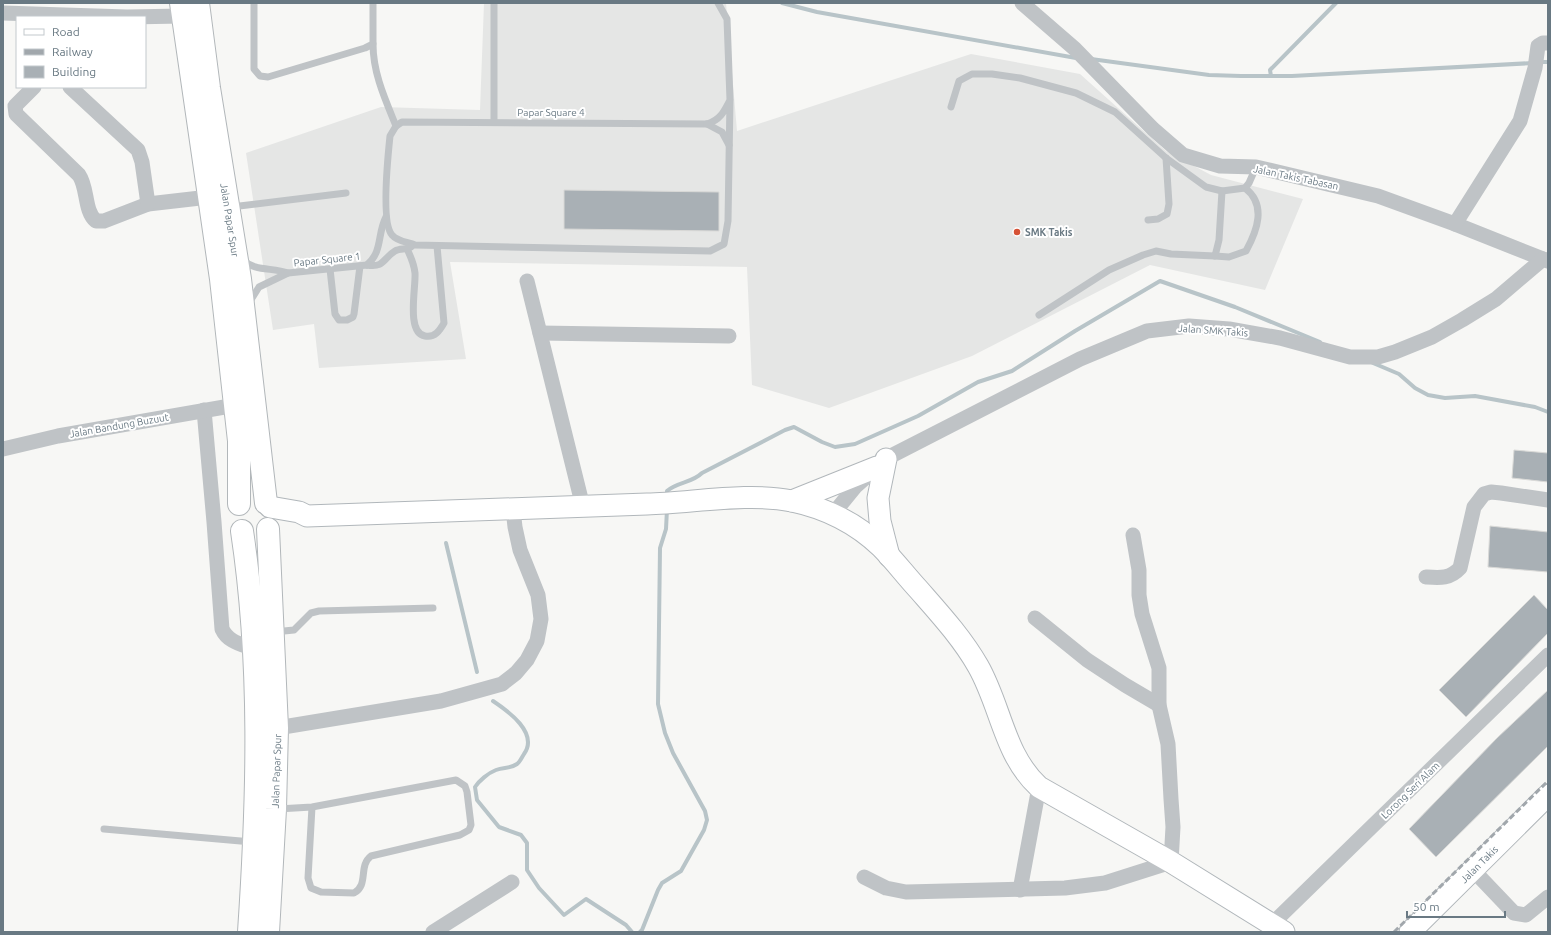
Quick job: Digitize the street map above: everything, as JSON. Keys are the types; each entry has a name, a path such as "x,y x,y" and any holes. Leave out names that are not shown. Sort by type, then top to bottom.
{"main road":[{"path":"188,7 209,197 221,279 236,404 239,441 239,504"},
{"name":"Jalan Papar Spur","path":"188,7 209,88 229,207 244,312 268,516 262,612 254,649 257,724 255,842 248,932"},
{"path":"792,501 881,463 878,498 880,521 889,556"},
{"path":"262,612 242,531 235,521 234,515 239,504 243,500 255,498 268,516 300,521 307,516 584,507 770,498 792,501 833,514 862,531 889,556 958,635 979,666 989,688 1008,741 1019,765 1038,788 1171,862 1278,928"},
{"path":"242,531 252,535 258,534 268,516"},
{"name":"Jalan Papar Spur","path":"262,612 274,632 277,728 275,809 268,932"},
{"name":"Jalan Takis","path":"1410,932 1542,804"}],"street":[{"name":"Jalan Takis Tabasan","path":"1022,3 1075,49 1153,129 1183,156 1220,166 1256,167 1378,196 1455,224 1546,260"},
{"path":"133,16 188,7"},
{"path":"3,13 96,16"},
{"path":"1455,224 1520,121 1538,46 1548,42"},
{"path":"33,88 15,106 16,114 79,174 83,182 92,218 100,222 148,204 209,197"},
{"path":"71,88 138,150 142,162 148,204"},
{"name":"Jalan SMK Takis","path":"833,514 855,487 881,463 909,445 1080,359 1147,331 1189,326 1229,329 1280,338 1350,357 1378,357 1395,352 1432,337 1462,320 1496,299 1546,260"},
{"path":"527,281 584,507"},
{"path":"540,333 729,336"},
{"name":"Jalan Bandung Buzuut","path":"3,449 58,436 236,404"},
{"path":"204,410 222,629 225,636 230,640 254,649"},
{"path":"1426,577 1443,578 1454,574 1460,568 1474,507 1478,499 1484,494 1491,492 1548,500"},
{"path":"277,728 441,701 502,684 516,673 527,660 536,641 541,619 538,595 520,550 513,509"},
{"path":"864,877 886,888 906,892 1065,888 1105,883 1171,862 1173,827 1168,744 1159,705 1159,668 1142,614 1139,595 1139,570 1133,535"},
{"path":"1035,618 1087,660 1159,705"},
{"name":"Lorong Seri Alam","path":"1278,928 1548,655"},
{"path":"1020,890 1038,788"},
{"path":"1473,870 1514,913 1526,915 1548,897"},
{"path":"433,932 512,882"}],"lane":[{"path":"254,3 254,70 260,76 268,77 365,48 373,44"},
{"path":"373,3 373,59 378,79 396,126 390,136 386,217 392,235 400,240 415,245 436,246 715,250 724,244 726,238 730,147 730,100 726,19 718,3"},
{"path":"494,3 494,122"},
{"path":"951,107 959,81 972,74 992,74 1020,78 1076,93 1115,112 1166,158 1206,187 1222,191 1245,188 1250,183 1256,167"},
{"path":"707,124 722,116 730,100"},
{"name":"Papar Square 4","path":"396,126 402,122 410,121 707,124"},
{"path":"707,124 722,132 730,147"},
{"path":"1148,220 1158,219 1167,214 1169,204 1166,158"},
{"path":"1039,315 1109,270 1143,255 1156,251 1228,257 1246,251 1253,237 1259,219 1253,194 1245,188"},
{"path":"1215,256 1219,240 1222,191"},
{"path":"229,207 346,193"},
{"path":"330,269 335,314 339,320 347,320 353,317 364,266 376,256 381,226 386,217"},
{"path":"415,245 408,249 415,272 413,320 416,330 422,336 429,337 439,332 444,323 436,246"},
{"name":"Papar Square 1","path":"244,312 259,287 288,273 364,266 375,267 380,265 394,252 408,249"},
{"name":"Papar Square 1","path":"235,251 253,267 277,269 288,273"},
{"path":"274,632 294,630 311,613 319,611 433,608"},
{"path":"275,809 312,807 456,780 465,786 471,825 469,830 460,835 371,856 366,862 361,886 354,893 321,892 311,888 308,878 312,807"},
{"path":"104,829 255,842"}],"shaded area":[{"path":"484,3 726,3 737,131 971,54 1080,74 1166,151 1211,175 1303,199 1265,290 1150,265 972,356 829,408 752,385 747,267 450,262 466,359 319,368 314,324 273,330 246,153 381,107 480,110"}],"building":[{"path":"564,190 719,192 719,231 564,229"},
{"path":"1514,450 1548,453 1548,482 1512,478"},
{"path":"1490,526 1548,532 1548,572 1488,567"},
{"path":"1534,595 1548,610 1548,633 1466,717 1439,690"},
{"path":"1548,690 1548,746 1436,857 1409,829 1497,738"}],"waterway":[{"path":"782,3 817,12 1076,58"},
{"path":"1271,76 1270,70 1336,3"},
{"path":"1091,59 1209,75 1241,76 1292,76 1533,63"},
{"path":"1539,62 1548,62"},
{"path":"667,498 667,491 671,488 694,479 702,473 785,430 794,427 822,442 835,447 855,444 918,416 978,382 1012,371 1075,331 1160,281 1235,307 1320,342"},
{"path":"1373,363 1399,374 1415,388 1428,395 1445,398 1475,396 1535,407 1548,412"},
{"path":"640,932 662,883 681,871 704,830 707,820 705,811 673,753 665,733 658,704 660,548 666,529 667,509"},
{"path":"446,543 477,672"},
{"path":"493,701 520,723 528,738 528,746 517,764 512,767 493,771 479,782 475,787 477,800 499,827 521,835 527,843 527,870 539,888 564,915 586,899 626,925 632,932"}],"railway":[{"path":"1394,932 1548,781"}],"place":[{"name":"SMK Takis","path":"1017,232"}]}
